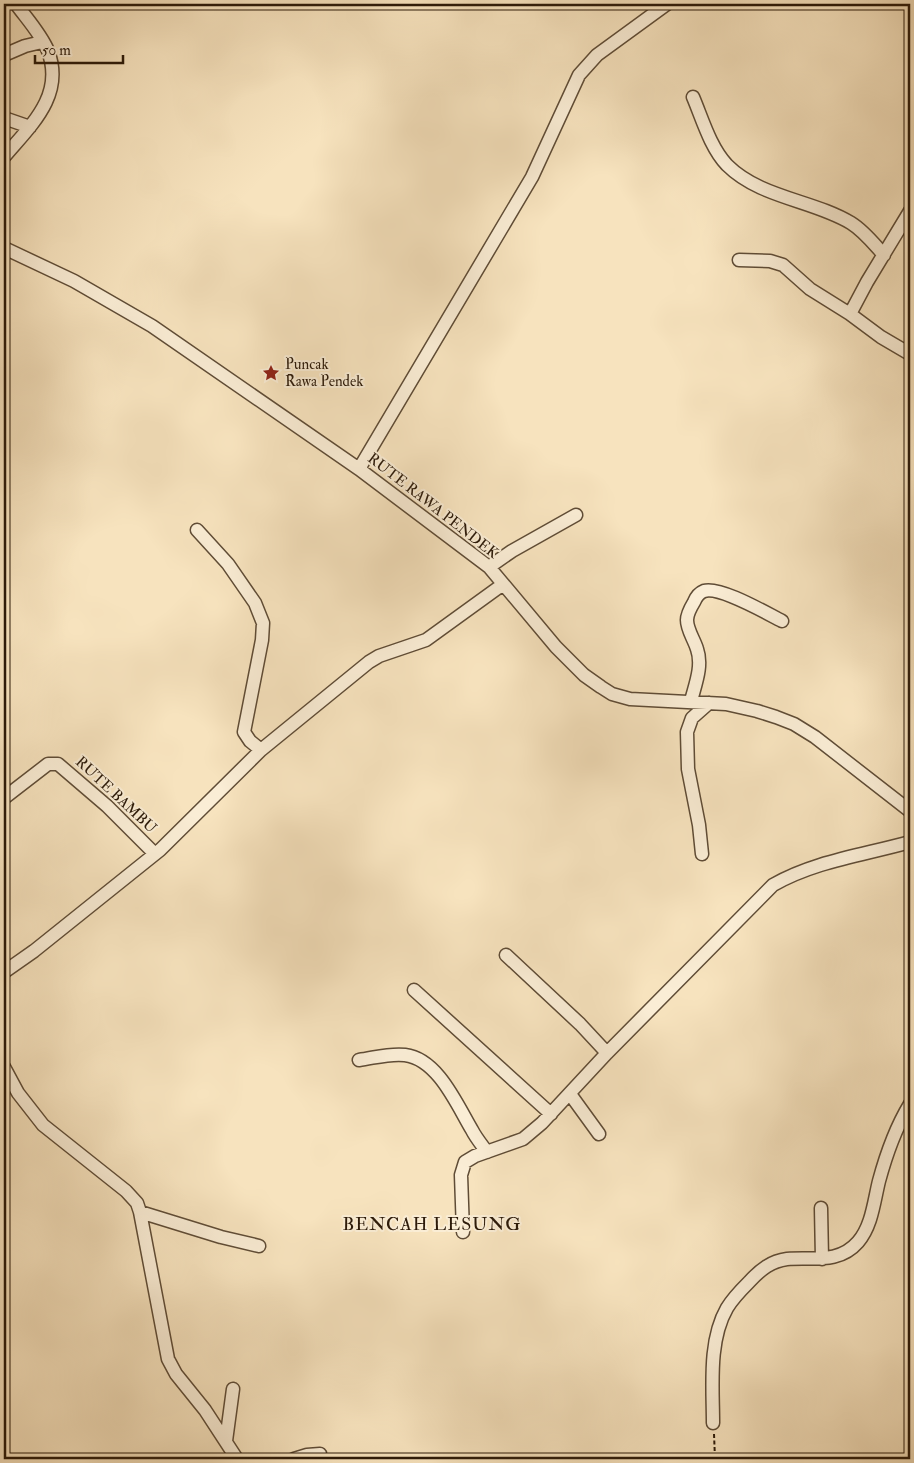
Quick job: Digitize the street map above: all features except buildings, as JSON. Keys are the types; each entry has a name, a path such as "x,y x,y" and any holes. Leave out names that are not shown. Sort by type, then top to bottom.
{"street":[{"path":"4,157 30,127 48,100 53,83 48,52 16,4"},
{"path":"359,469 532,177 579,75 597,55 667,4"},
{"path":"4,55 25,46 42,42"},
{"path":"693,97 718,152 738,174 770,190 824,210 852,224 865,234 884,254"},
{"path":"4,118 30,127"},
{"path":"850,314 910,211"},
{"name":"RUTE RAWA PENDEK","path":"4,248 74,281 152,326 359,469 488,567 556,647 584,675 612,694 639,701 709,703 757,711 794,724 832,749 910,811"},
{"path":"739,260 770,261 783,265 810,289 850,314 881,337 910,354"},
{"path":"488,567 576,514"},
{"path":"197,530 228,564 255,603 262,619 262,640 244,732 250,741 261,750"},
{"path":"4,972 34,951 158,852 261,750 369,662 379,656 426,640 502,585"},
{"path":"691,701 697,679 699,661 698,650 686,619 698,594 709,590 720,592 782,620"},
{"path":"702,854 699,825 688,770 687,732 692,718 709,703"},
{"name":"RUTE BAMBU","path":"4,798 48,764 58,764 158,852"},
{"path":"463,1232 461,1169 468,1160 523,1138 551,1114 607,1053 773,886 818,865 910,842"},
{"path":"506,955 580,1024 607,1053"},
{"path":"414,990 551,1114"},
{"path":"359,1060 396,1055 405,1055 418,1059 439,1076 487,1152"},
{"path":"4,1067 18,1093 43,1125 126,1191 137,1203 168,1359 176,1374 205,1410 237,1459"},
{"path":"570,1094 599,1134"},
{"path":"714,1424 715,1351 720,1325 727,1308 740,1291 758,1273 771,1264 785,1260 822,1259 846,1252 860,1240 873,1208 890,1145 910,1104"},
{"path":"822,1208 822,1259"},
{"path":"140,1212 221,1237 259,1246"},
{"path":"226,1441 233,1389"},
{"path":"294,1459 320,1454"}],"path":[{"path":"714,1424 715,1459"}],"place":[{"name":"Puncak Rawa Pendek","path":"271,373"}],"district":[{"name":"BENCAH LESUNG","path":"432,1224"}]}
